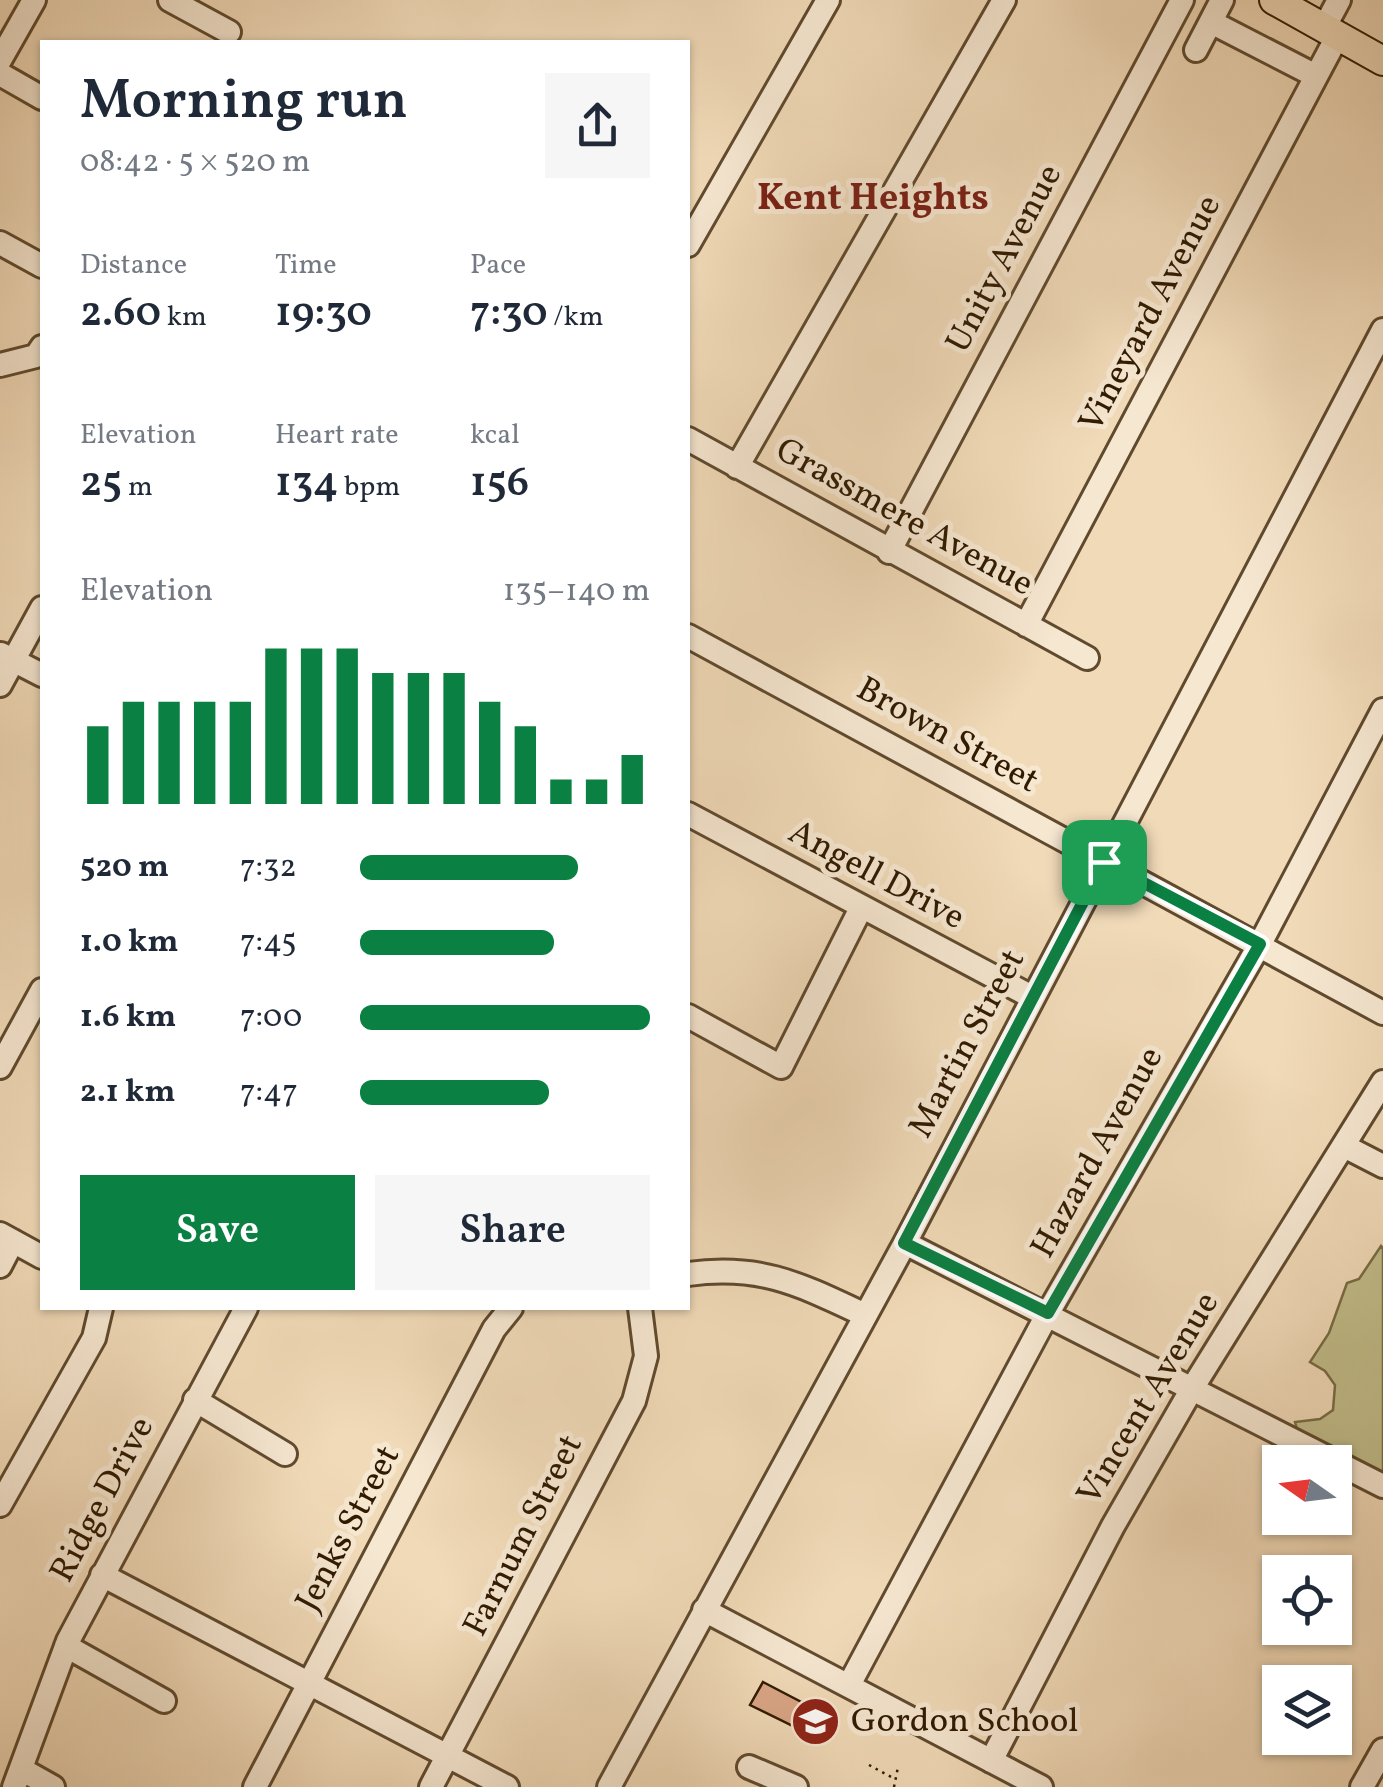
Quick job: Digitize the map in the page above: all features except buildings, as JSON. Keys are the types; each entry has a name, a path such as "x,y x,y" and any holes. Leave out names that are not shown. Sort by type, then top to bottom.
{"main road":[{"path":"1274,0 1383,61"}],"street":[{"path":"0,60 34,0"},
{"path":"170,0 229,32"},
{"path":"690,241 828,0"},
{"path":"738,467 1004,0"},
{"name":"Unity Avenue","path":"890,552 1182,0"},
{"path":"1196,50 1222,0"},
{"name":"Vineyard Avenue","path":"1026,625 1316,76 1339,0"},
{"path":"1211,22 1316,76"},
{"path":"0,74 40,97"},
{"path":"0,242 40,265"},
{"name":"Martin Street","path":"609,1787 904,1243 1383,330"},
{"path":"0,365 36,356 40,350"},
{"name":"Grassmere Avenue","path":"690,439 1086,658"},
{"path":"0,685 7,657 40,611"},
{"name":"Brown Street","path":"690,637 1383,1014"},
{"path":"7,657 40,675"},
{"name":"Hazard Avenue","path":"849,1685 1048,1313 1260,944 1383,710"},
{"name":"Angell Drive","path":"690,815 1032,998"},
{"path":"690,1017 781,1068 861,908"},
{"path":"0,1068 33,1030 40,999"},
{"name":"Vincent Avenue","path":"991,1762 1114,1526 1193,1387 1383,1082"},
{"path":"1346,1147 1383,1166"},
{"path":"0,1266 7,1238 40,1256"},
{"path":"904,1243 1383,1486"},
{"path":"690,1274 737,1271 789,1279 863,1314"},
{"path":"2,1496 94,1338 101,1310"},
{"name":"Ridge Drive","path":"18,1778 66,1646 245,1310"},
{"name":"Jenks Street","path":"255,1787 494,1330 509,1310"},
{"name":"Farnum Street","path":"431,1787 634,1402 646,1356 640,1310"},
{"path":"195,1400 285,1454"},
{"path":"102,1574 508,1787"},
{"path":"704,1610 1040,1787"},
{"path":"66,1646 164,1701"},
{"path":"1362,1787 1383,1750"},
{"path":"748,1767 796,1787"},
{"path":"18,1778 53,1787"}],"path":[{"path":"870,1765 894,1779"},
{"path":"894,1787 898,1768"}],"shaded area":[{"path":"1381,1246 1383,1488 1352,1464 1352,1445 1327,1445 1297,1429 1295,1422 1320,1419 1333,1410 1335,1385 1325,1371 1310,1362 1329,1333 1347,1283 1359,1279"}],"place":[{"name":"Gordon School","path":"816,1722"}],"district":[{"name":"Kent Heights","path":"873,199"}],"route":[{"path":"1104,862 1260,944 1048,1313 904,1243 1104,862"}]}
